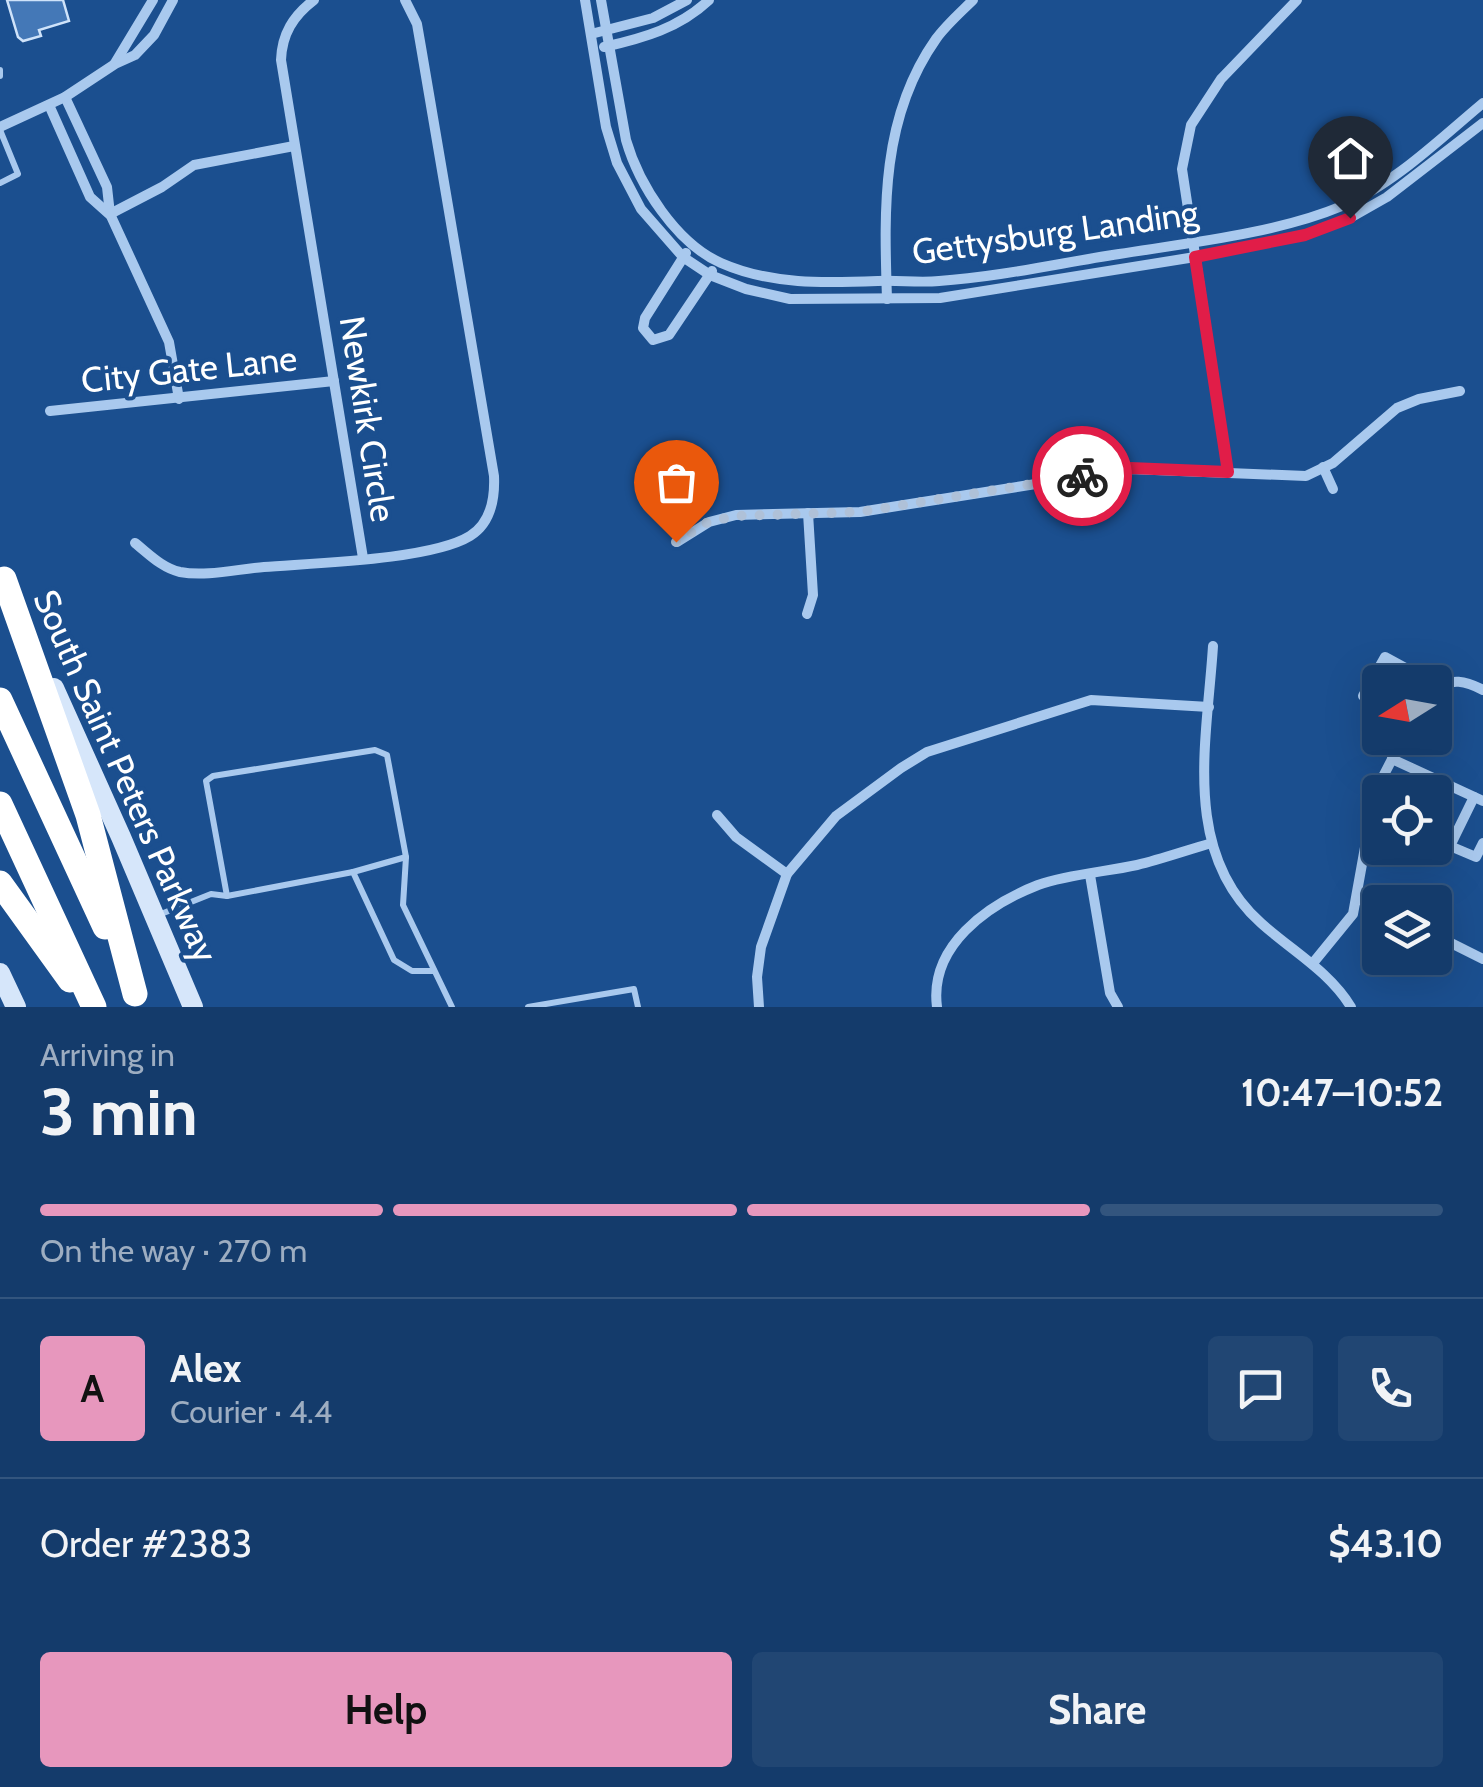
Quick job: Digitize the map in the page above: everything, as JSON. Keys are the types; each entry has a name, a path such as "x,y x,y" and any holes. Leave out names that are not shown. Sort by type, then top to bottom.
{"highway":[{"path":"2,576 88,815 138,1000"},
{"path":"0,700 138,1000"},
{"path":"0,804 92,1007"},
{"path":"0,883 92,1007"}],"main road":[{"name":"South Saint Peters Parkway","path":"2,576 122,837 193,1007"},
{"path":"0,973 16,1007"}],"street":[{"path":"115,64 153,0"},
{"path":"0,129 65,97 144,48 173,0"},
{"name":"Newkirk Circle","path":"314,0 287,28 281,60 363,558 438,548 472,535 490,512 494,494 422,47 417,24 405,0"},
{"name":"Gettysburg Landing","path":"585,0 606,126 617,163 641,209 683,256 710,274 756,292 790,299 940,298 1305,235 1350,218 1414,180 1483,122"},
{"name":"Gettysburg Landing","path":"601,0 614,87 631,158 653,200 694,245 717,261 772,278 816,284 939,281 1193,242 1302,220 1344,206 1406,167 1483,103"},
{"path":"590,34 663,15 686,0"},
{"path":"594,50 680,24 710,0"},
{"path":"888,298 887,172 893,132 906,95 936,38 974,0"},
{"path":"1228,472 1182,169 1191,124 1222,79 1297,0"},
{"path":"65,97 106,187 110,214 170,342 179,399"},
{"path":"50,105 90,197 110,214"},
{"path":"110,214 194,165 294,146"},
{"path":"694,245 683,256 645,318 643,328 653,340 670,335 717,261"},
{"name":"City Gate Lane","path":"50,411 334,381"},
{"path":"676,542 708,522 736,516 860,512 1130,468 1306,476 1324,468 1396,408 1460,391"},
{"path":"1324,468 1333,489"},
{"path":"807,614 813,595 808,513"},
{"path":"135,543 164,566 191,574 363,558"},
{"path":"1214,646 1203,784 1204,816 1212,843 1231,888 1246,908 1314,964 1351,1007"},
{"path":"1380,665 1385,657 1399,665"},
{"path":"1452,682 1480,688 1483,674"},
{"path":"759,1007 757,977 762,947 787,874 836,816 901,768 928,752 1091,700 1209,706"},
{"path":"1314,964 1352,914 1358,899 1375,792 1394,755"},
{"path":"1392,759 1478,799 1450,846 1479,860 1483,843"},
{"path":"717,815 736,837 787,874"},
{"path":"938,1007 938,975 962,932 984,914 1037,886 1212,843"},
{"path":"1090,875 1110,993 1118,1007"},
{"path":"1358,899 1362,901"},
{"path":"1452,944 1483,959"}],"lane":[{"path":"0,129 18,174 0,182"},
{"path":"227,896 206,780 375,750 386,755 406,857 403,905 452,1007"},
{"path":"154,917 211,894 227,896 354,872 406,857"},
{"path":"354,872 394,960 412,971 434,971"},
{"path":"528,1007 634,988 638,1007"}],"building":[{"path":"7,0 63,0 69,21 39,30 41,36 23,41 18,37"}],"way so far":[{"path":"676,542 708,522 736,516 860,512 1082,476"}],"route":[{"path":"1082,476 1130,468 1228,472 1195,257 1305,235 1350,218"}]}
